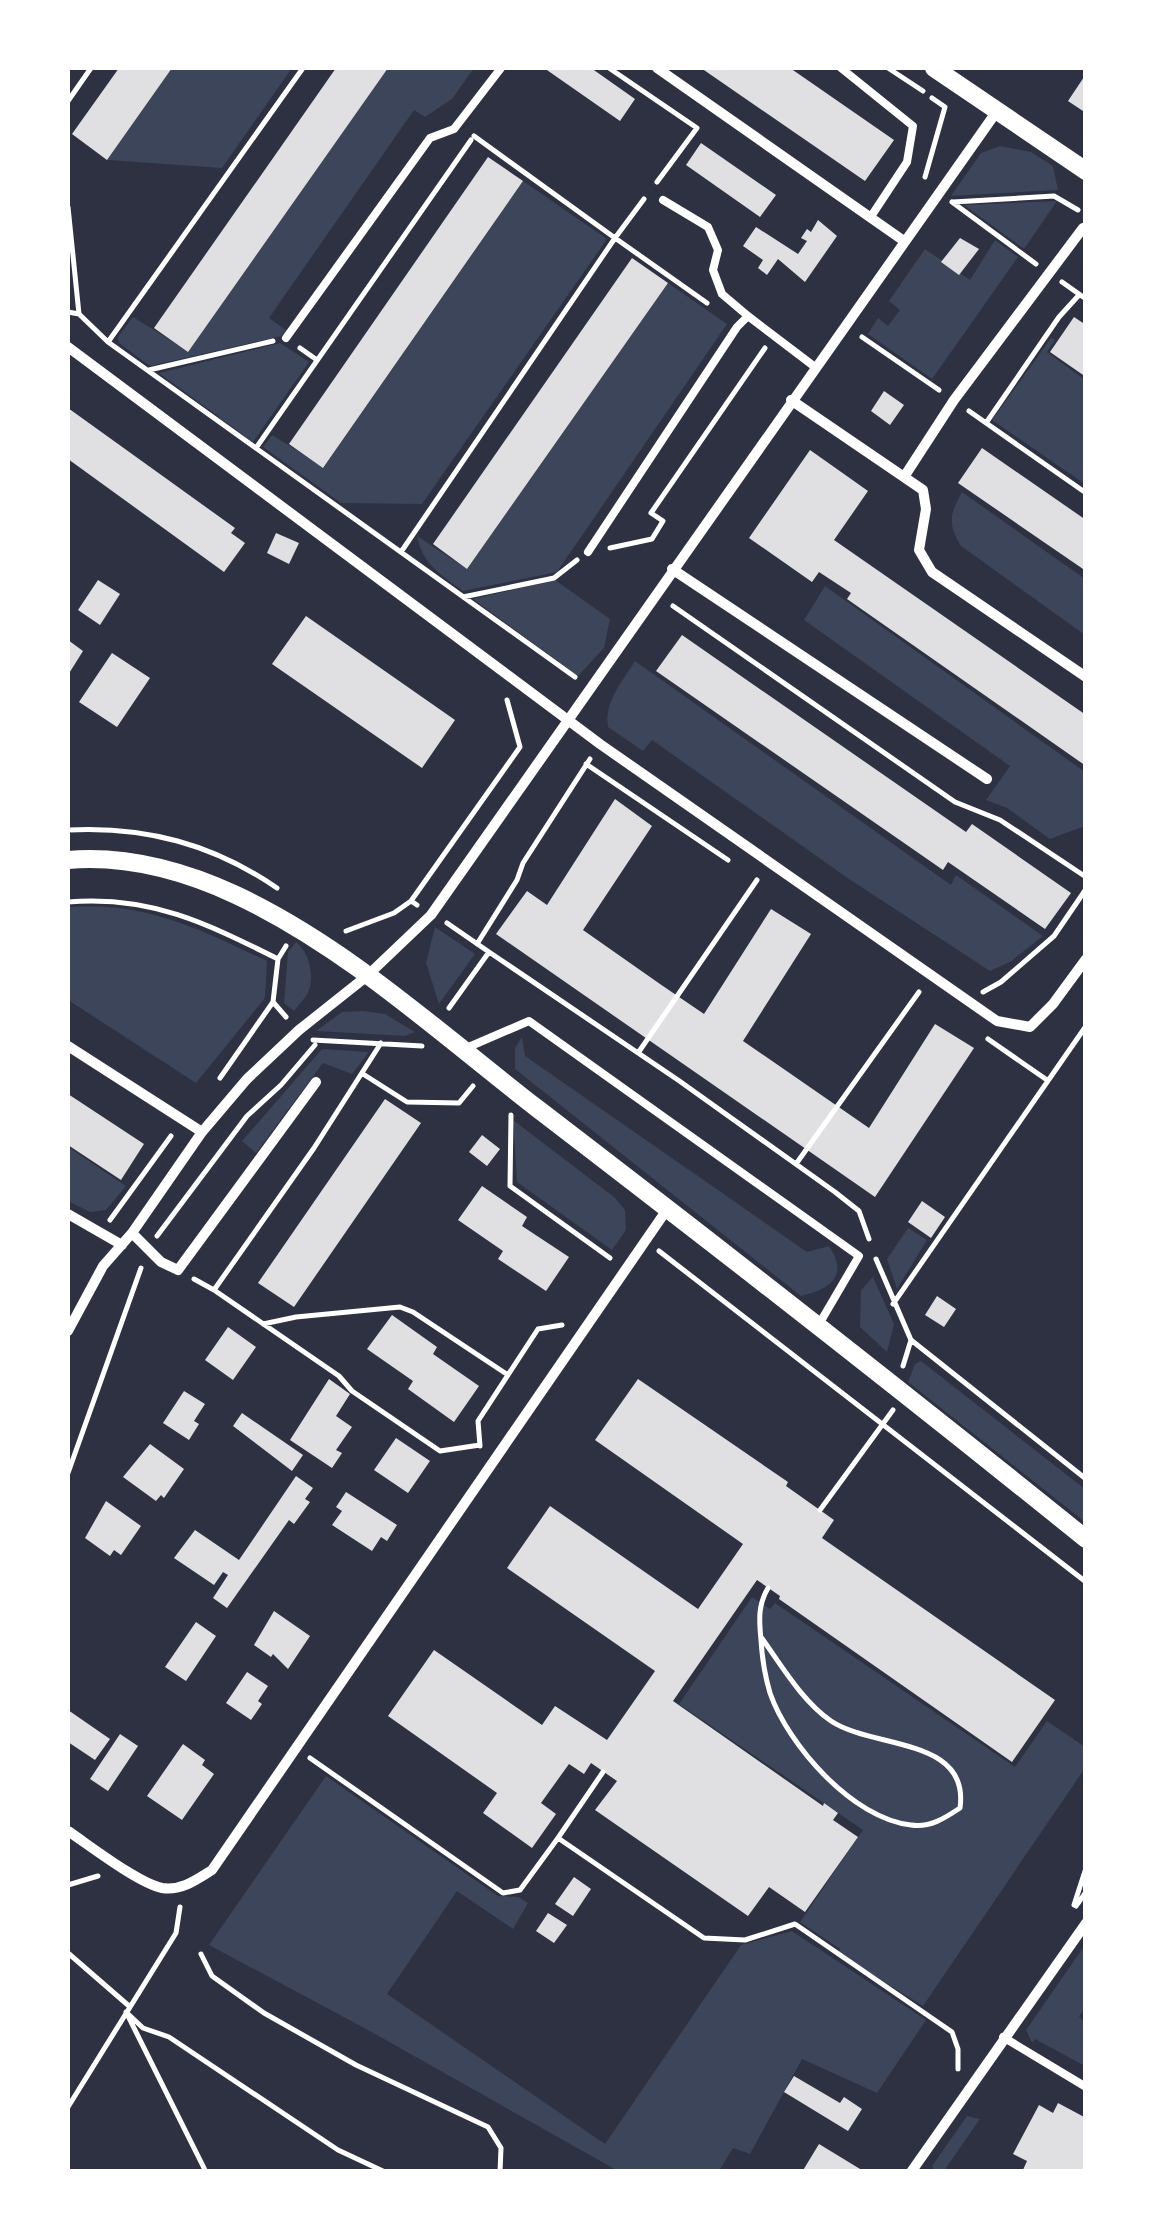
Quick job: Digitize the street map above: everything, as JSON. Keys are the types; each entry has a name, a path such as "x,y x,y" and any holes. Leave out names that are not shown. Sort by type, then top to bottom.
{"street":[{"path":"657,68 904,242"},
{"path":"934,68 1086,170"},
{"path":"68,1330 104,1266 132,1233 202,1132 247,1079 431,915 997,110"},
{"path":"904,477 954,400 1051,274 1084,222"},
{"path":"68,347 568,720 997,1020 1030,1027 1053,1004 1086,959"},
{"path":"791,400 923,490 926,509 919,550 932,572 1086,677"},
{"path":"672,569 987,780"},
{"path":"68,860 136,861 186,875 267,912 366,976 668,1208 1086,1539"},
{"path":"68,1046 202,1132"},
{"path":"132,1233 161,1262 178,1270 316,1082"},
{"path":"68,1831 161,1888 188,1886 212,1870 668,1208"},
{"path":"68,1214 122,1244"},
{"path":"911,2172 1086,1923"}],"lane":[{"path":"286,338 430,138 454,129 501,68"},
{"path":"841,68 914,126 907,162 870,218"},
{"path":"663,200 708,227 718,250 712,270 722,294 815,367"},
{"path":"588,552 737,326 748,316"},
{"path":"462,1050 528,1022 627,1088 858,1256 818,1326"},
{"path":"1003,2037 1086,2087"}],"path":[{"path":"68,102 91,68"},
{"path":"108,342 303,68"},
{"path":"401,552 615,238 697,128 609,68"},
{"path":"256,448 482,124"},
{"path":"463,597 554,578 588,552 652,539 664,521 651,513 766,346 473,138"},
{"path":"936,193 1082,297 1058,317 986,423"},
{"path":"952,202 1054,196 1084,222"},
{"path":"68,207 79,314"},
{"path":"68,312 79,314 108,342 590,689"},
{"path":"859,335 1086,493"},
{"path":"149,370 286,338 317,360"},
{"path":"670,604 955,802 1000,820 1086,878"},
{"path":"411,901 520,747 506,695"},
{"path":"638,1053 757,880"},
{"path":"968,1001 1001,982 1054,936 1086,890"},
{"path":"68,902 103,899 158,907 278,959"},
{"path":"796,1164 919,992"},
{"path":"893,1304 1086,1026"},
{"path":"68,1473 147,1248 247,1116 281,1085 317,1042"},
{"path":"214,1290 363,1074 380,1043"},
{"path":"363,1074 408,1102 459,1103 476,1081"},
{"path":"511,1108 510,1186 613,1259"},
{"path":"645,1240 1086,1582"},
{"path":"178,1270 214,1290 339,1376 352,1391 440,1452 480,1448 478,1420 538,1329 568,1324"},
{"path":"264,1324 400,1307 508,1375"},
{"path":"820,1510 883,1425"},
{"path":"761,1637 808,1700 832,1722 866,1737 913,1747 937,1757 963,1789 960,1808 939,1822 910,1825 871,1812 844,1794 814,1764 770,1694 761,1637 759,1609 768,1588"},
{"path":"295,1747 502,1894 520,1890 603,1772"},
{"path":"558,1838 704,1938 745,1940 795,1924 952,2032 958,2049 958,2070"},
{"path":"1086,1868 1072,1913 1086,1892"},
{"path":"68,1884 100,1876"},
{"path":"68,2107 176,1933 179,1886"},
{"path":"68,1953 143,2028 169,2036 338,2150 385,2172"},
{"path":"201,1954 212,1976 264,2013 356,2064 488,2127 501,2148 500,2172"},
{"path":"128,2010 206,2172"}],"shaded area":[{"path":"172,68 292,68 222,168 107,160"},
{"path":"388,68 474,68 452,99 425,117 414,110 269,318 286,330 281,336 150,366 119,343 118,337 133,317 188,351"},
{"path":"1000,146 1031,152 1053,166 1058,190 951,196 981,153"},
{"path":"523,181 607,239 422,504 341,503 263,447 272,435 324,467"},
{"path":"1057,201 1024,249 964,205"},
{"path":"995,240 1018,257 932,379 868,334 878,318 888,326 900,310 889,301 925,249 970,280"},
{"path":"668,283 727,324 557,572 463,591 428,561 417,536 467,569"},
{"path":"1051,338 1055,340 1047,352 1085,380 1085,484 992,420"},
{"path":"280,343 309,362 253,442 159,373"},
{"path":"962,492 1085,579 1085,635 961,546 952,519"},
{"path":"555,580 610,619 604,648 578,676 473,599"},
{"path":"825,586 1085,772 1085,826 1050,839 1007,808 986,800 1010,766 804,620"},
{"path":"635,661 951,885 956,875 1043,936 1010,962 990,971 849,879 652,740 643,751 608,727 607,718 611,701"},
{"path":"96,906 147,913 194,928 267,961 265,998 196,1083 68,1000 68,907"},
{"path":"435,927 475,954 439,1004 426,963"},
{"path":"296,942 307,957 311,984 294,1011 284,1003 288,952"},
{"path":"342,1012 385,1014 415,1032 405,1036 316,1031"},
{"path":"522,1037 525,1056 807,1252 829,1246 837,1265 834,1280 801,1296 515,1069 515,1048"},
{"path":"322,1049 369,1052 352,1074 323,1063 256,1153 242,1141"},
{"path":"513,1120 614,1197 625,1210 626,1230 612,1250 517,1182"},
{"path":"68,1147 126,1186 106,1210 90,1212 68,1201"},
{"path":"908,1228 927,1240 897,1289 887,1259"},
{"path":"873,1277 894,1324 887,1352 860,1327 861,1290"},
{"path":"921,1361 1085,1489 1085,1522 908,1382 915,1364"},
{"path":"752,1597 770,1609 775,1603 1015,1767 1047,1721 1085,1747 1085,1768 923,2006 838,1953 840,1949 800,1922 863,1830 679,1704"},
{"path":"326,1776 498,1896 519,1897 528,1903 513,1929 457,1891 387,1994 605,2144 741,1945 792,1931 926,2020 877,2093 802,2059 750,2154 733,2148 719,2171 618,2171 209,1945"},
{"path":"1085,1945 1085,2007 1079,2017 1085,2022 1085,2066 1035,2039 1032,2043 1026,2030"},
{"path":"967,2116 980,2119 944,2171 935,2171 932,2166"}],"building":[{"path":"119,68 172,68 107,160 72,134"},
{"path":"336,68 388,68 188,352 154,328"},
{"path":"544,68 591,68 635,99 620,121"},
{"path":"701,68 790,68 894,140 865,181"},
{"path":"1086,74 1086,113 1068,101"},
{"path":"701,143 776,195 760,217 686,165"},
{"path":"488,157 523,181 323,468 289,444"},
{"path":"818,220 837,236 805,282 778,259 767,275 758,268 763,260 743,246 756,227 798,254 807,241 801,238 807,229 811,232"},
{"path":"960,238 979,249 959,275 941,262"},
{"path":"632,258 668,283 467,569 433,544"},
{"path":"1074,317 1086,325 1086,377 1050,352"},
{"path":"884,391 904,405 890,425 871,411"},
{"path":"68,408 235,528 231,533 245,543 224,572 68,459"},
{"path":"982,448 1086,520 1086,571 958,483"},
{"path":"810,450 868,491 834,540 1086,715 1086,766 847,599 851,593 819,572 812,582 749,538"},
{"path":"276,533 299,543 289,564 267,553"},
{"path":"98,580 120,594 100,625 78,610"},
{"path":"306,616 455,720 422,768 272,664"},
{"path":"682,635 966,832 972,824 1071,893 1045,929 948,862 943,870 656,671"},
{"path":"68,640 83,651 68,675"},
{"path":"112,653 150,678 117,727 79,702"},
{"path":"615,799 652,826 583,930 660,984 704,1014 771,909 811,934 743,1041 869,1128 935,1024 974,1048 875,1197 496,934 527,891 547,905"},
{"path":"68,1094 144,1144 121,1180 68,1145"},
{"path":"385,1099 421,1123 294,1307 258,1283"},
{"path":"482,1135 500,1149 487,1166 469,1152"},
{"path":"482,1186 527,1217 522,1226 569,1257 546,1291 498,1259 503,1251 458,1220"},
{"path":"922,1201 945,1217 931,1238 908,1222"},
{"path":"937,1296 956,1309 944,1327 925,1315"},
{"path":"392,1315 437,1347 433,1354 479,1386 454,1422 408,1389 413,1381 367,1349"},
{"path":"228,1327 256,1347 233,1380 205,1360"},
{"path":"329,1379 350,1394 336,1416 352,1427 336,1450 342,1453 332,1468 290,1440"},
{"path":"638,1379 788,1482 786,1486 834,1520 822,1538 1055,1700 1012,1762 757,1580 673,1701 838,1813 833,1820 858,1837 805,1912 769,1887 748,1916 595,1810 617,1781 591,1763 584,1774 569,1764 541,1803 556,1814 532,1848 483,1813 497,1793 388,1716 434,1650 542,1725 555,1706 607,1740 655,1671 507,1568 550,1506 698,1609 743,1544 595,1440"},
{"path":"184,1391 205,1404 194,1421 199,1424 189,1440 163,1423"},
{"path":"242,1413 303,1455 292,1471 233,1426"},
{"path":"396,1438 430,1461 408,1493 374,1470"},
{"path":"150,1444 184,1469 164,1498 161,1495 156,1501 123,1477"},
{"path":"296,1476 313,1488 305,1499 310,1502 294,1524 289,1520 227,1608 213,1598 228,1575 223,1572 214,1585 174,1558 195,1530 239,1560"},
{"path":"346,1492 397,1525 387,1541 381,1537 372,1551 332,1525 342,1511 336,1507"},
{"path":"106,1501 141,1526 121,1555 114,1550 110,1556 85,1538"},
{"path":"274,1611 310,1636 288,1669 273,1654 271,1657 254,1645"},
{"path":"196,1622 216,1636 186,1681 165,1667"},
{"path":"247,1672 268,1686 251,1720 226,1703"},
{"path":"68,1710 110,1739 95,1760 68,1742"},
{"path":"120,1734 138,1746 108,1791 90,1779"},
{"path":"183,1744 205,1760 202,1765 214,1774 182,1820 147,1796"},
{"path":"574,1877 591,1889 573,1916 555,1904"},
{"path":"548,1913 567,1925 554,1943 536,1931"},
{"path":"794,2076 840,2103 844,2097 862,2109 848,2131 784,2092"},
{"path":"1058,2103 1086,2118 1086,2172 1022,2172 1027,2161 1013,2154 1039,2105 1053,2113"},
{"path":"819,2144 865,2172 802,2172"}]}
